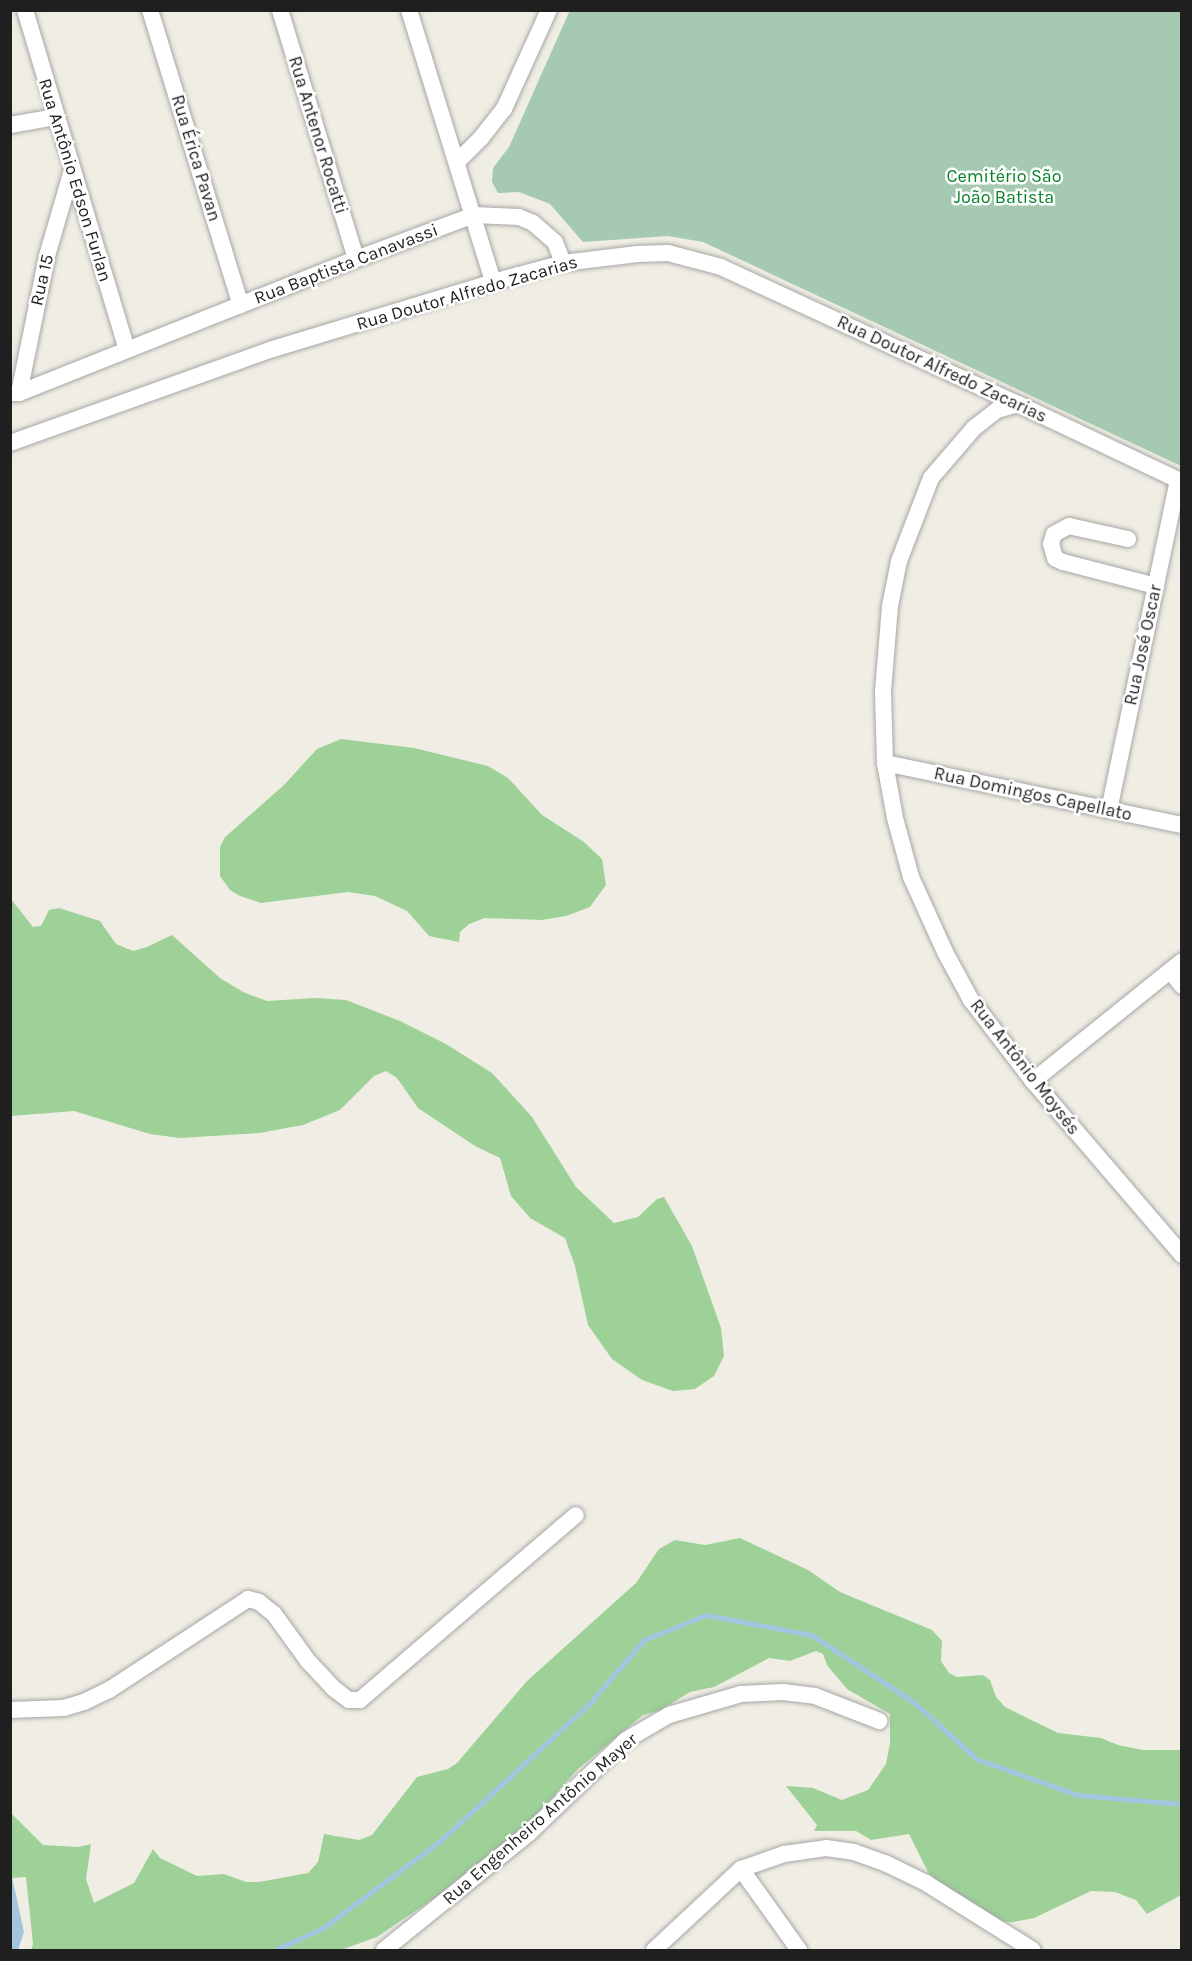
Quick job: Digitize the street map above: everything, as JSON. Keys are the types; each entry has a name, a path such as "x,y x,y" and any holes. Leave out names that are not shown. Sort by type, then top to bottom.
{"street":[{"name":"Rua Antônio Edson Furlan","path":"25,10 127,350"},
{"name":"Rua Érica Pavan","path":"150,10 242,305"},
{"name":"Rua Antenor Rocatti","path":"280,10 356,259"},
{"path":"457,162 481,138 504,109 549,10"},
{"path":"414,15 493,282"},
{"path":"10,125 56,117"},
{"name":"Rua 15","path":"15,393 47,256 72,170"},
{"path":"474,215 519,217 533,223 555,242 563,263"},
{"name":"Rua Baptista Canavassi","path":"15,393 474,215"},
{"name":"Rua Doutor Alfredo Zacarias","path":"10,443 273,349 493,282 563,263 637,254 668,253 721,267 1018,404 1180,482"},
{"name":"Rua Antônio Moysés","path":"1018,404 997,410 974,428 950,453 932,478 899,561 890,606 883,692 885,763 895,818 908,867 927,913 971,1000 1033,1081 1182,1255"},
{"name":"Rua José Oscar","path":"1109,810 1180,482"},
{"path":"1128,538 1069,526 1054,534 1051,544 1055,558 1063,562 1156,586"},
{"name":"Rua Domingos Capellato","path":"885,763 1182,825"},
{"path":"1033,1081 1176,966 1182,986"},
{"path":"10,1710 64,1708 84,1702 109,1690 248,1599 259,1602 274,1614 308,1661 333,1688 349,1700 360,1700 576,1515"},
{"name":"Rua Engenheiro Antônio Mayer","path":"384,1950 529,1833 626,1740 669,1715 741,1694 783,1692 815,1696 879,1721"},
{"path":"654,1950 741,1869 784,1854 826,1848 854,1852 885,1863 926,1883 1033,1950"},
{"path":"741,1869 799,1950"}],"green space":[{"name":"Cemitério São João Batista","path":"570,10 1181,11 1181,466 703,242 668,236 583,242 550,204 519,192 498,193 492,182 493,168 509,147"},
{"path":"341,739 414,748 488,766 508,778 542,815 584,842 602,859 606,885 590,907 566,916 542,920 485,918 469,924 460,932 459,942 429,936 407,911 375,896 348,892 261,903 230,890 220,876 220,847 225,837 284,785 317,749"},
{"path":"11,899 33,927 41,926 49,910 59,908 100,921 116,944 133,951 172,935 220,978 243,992 267,1001 314,998 346,1000 400,1021 446,1044 492,1073 532,1117 576,1187 614,1223 638,1217 657,1199 664,1197 692,1246 721,1328 724,1356 714,1376 695,1389 673,1391 642,1380 612,1359 588,1325 575,1266 565,1238 530,1218 511,1196 500,1158 475,1146 418,1108 397,1078 386,1071 374,1076 340,1110 303,1125 259,1133 180,1138 150,1134 74,1111 11,1116"},
{"path":"740,1538 808,1570 840,1592 932,1630 942,1641 941,1661 949,1673 957,1677 983,1675 990,1680 996,1697 1005,1707 1058,1733 1101,1738 1118,1745 1143,1750 1181,1750 1181,1895 1147,1914 1136,1900 1115,1892 1091,1891 1034,1918 1013,1922 994,1922 929,1874 909,1834 871,1840 856,1831 814,1831 817,1825 786,1786 813,1788 842,1800 868,1790 886,1764 890,1743 890,1714 847,1689 827,1665 823,1654 816,1651 790,1661 769,1658 714,1687 690,1692 659,1711 643,1715 578,1769 529,1824 483,1865 377,1937 341,1950 31,1950 33,1944 26,1877 11,1878 10,1812 43,1845 79,1847 91,1844 86,1879 94,1903 134,1883 153,1849 160,1858 197,1876 224,1874 246,1882 259,1882 308,1873 318,1862 324,1834 359,1840 372,1835 417,1777 448,1769 457,1763 527,1681 636,1583 659,1549 675,1540 705,1545"}],"water":[{"path":"11,1872 24,1932 18,1950 11,1950"}],"waterway":[{"path":"275,1950 323,1928 439,1842 591,1702 644,1640 706,1615 812,1635 915,1703 977,1759 1078,1795 1182,1804"}]}
